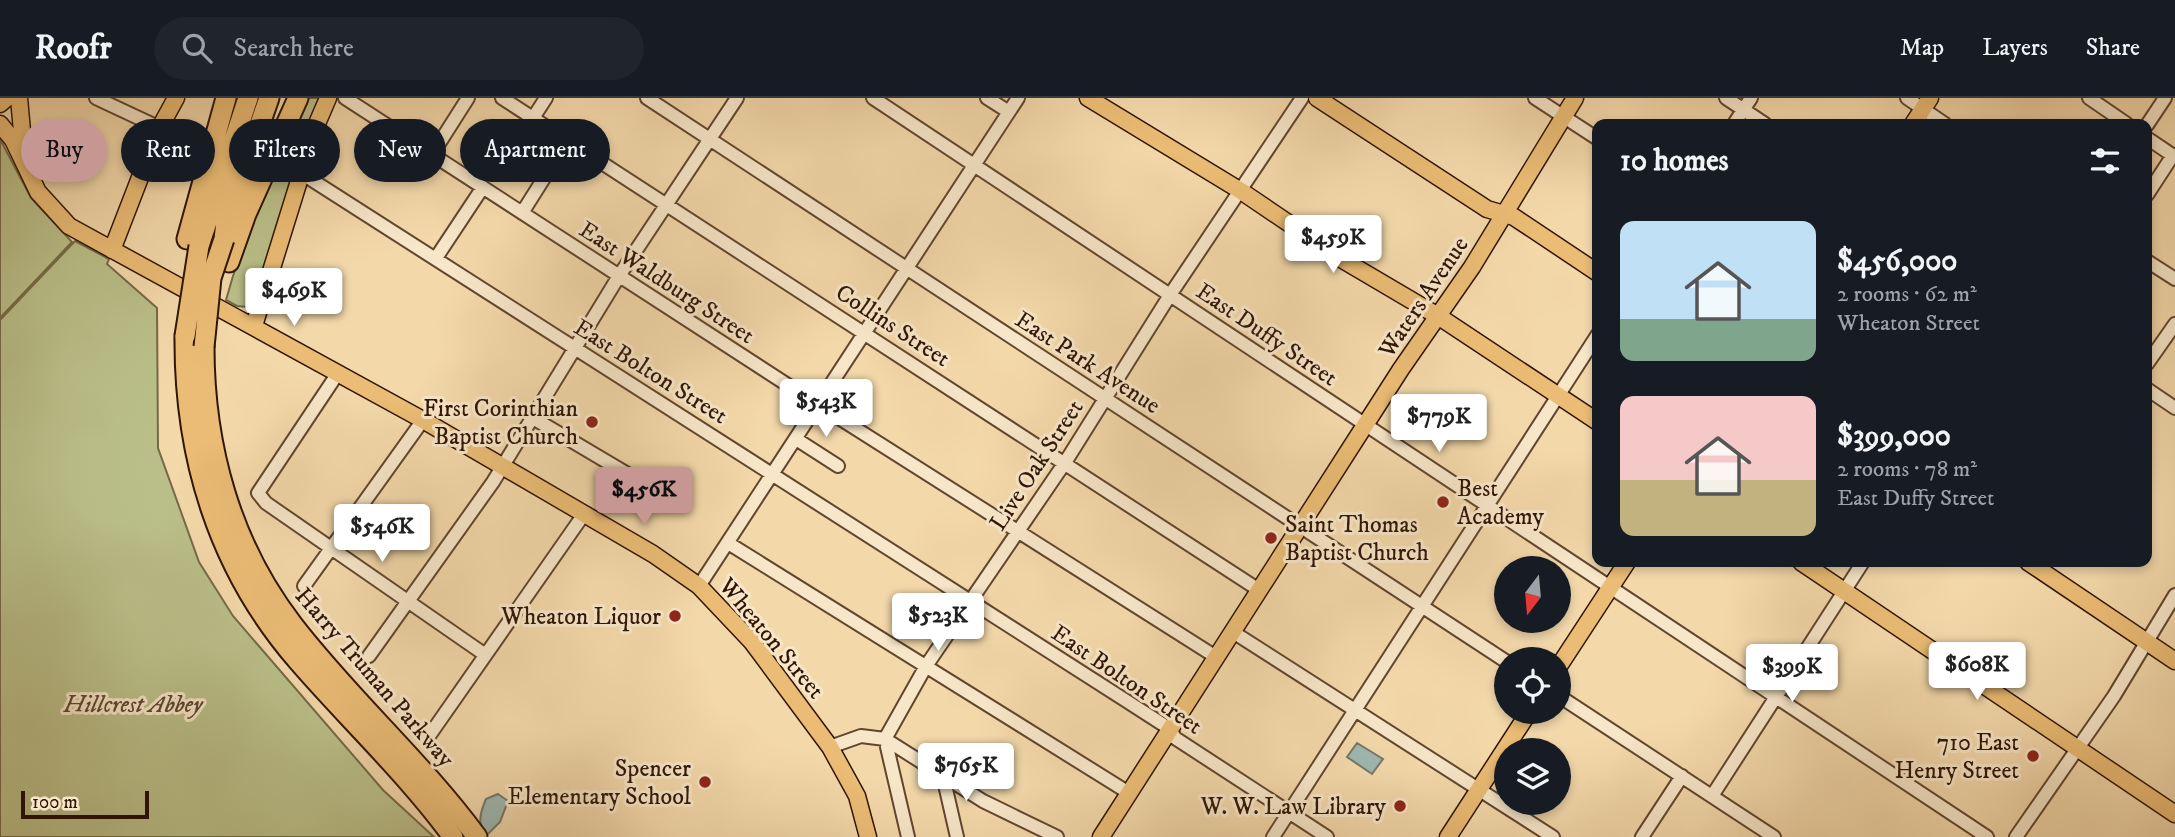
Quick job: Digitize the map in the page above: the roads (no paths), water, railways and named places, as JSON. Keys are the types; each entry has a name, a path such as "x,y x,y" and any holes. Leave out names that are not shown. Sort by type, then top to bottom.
{"highway":[{"path":"193,242 226,98"},
{"path":"193,242 248,98"},
{"path":"207,349 211,278 224,239 226,222 269,98"},
{"path":"207,349 229,262 260,180 298,98"},
{"name":"Harry Truman Parkway","path":"193,242 180,333 178,408 188,452 243,584 277,636 452,824 477,837"},
{"name":"Harry Truman Parkway","path":"207,349 206,403 224,492 246,548 275,601 452,824"}],"main road":[{"path":"0,104 8,98"},
{"path":"19,98 21,119"},
{"path":"165,119 177,98"},
{"path":"320,119 328,98"},
{"path":"1088,98 1151,139 1241,191 1343,260 1438,316 1592,418"},
{"path":"1317,98 1487,209 1514,217 1592,269"},
{"name":"Waters Avenue","path":"1101,837 1365,425 1504,215 1575,98"},
{"path":"1916,119 1926,103"},
{"path":"0,124 21,156"},
{"name":"Wheaton Street","path":"34,182 52,210 69,226 423,420 665,562 699,586 752,642 830,747 852,785 869,837"},
{"path":"112,250 139,182"},
{"path":"254,326 298,182"},
{"path":"1571,648 1624,567"},
{"path":"1808,567 2080,747 2175,814"},
{"path":"2035,567 2175,661"},
{"path":"1448,837 1521,724"}],"street":[{"path":"96,98 141,119"},
{"name":"East Waldburg Street","path":"345,98 379,119"},
{"path":"446,133 468,98"},
{"name":"Collins Street","path":"502,98 533,118"},
{"path":"533,118 546,98"},
{"name":"East Park Avenue","path":"647,98 1494,653"},
{"path":"369,656 409,603 501,467 619,276 737,98"},
{"name":"East Duffy Street","path":"873,98 1987,837"},
{"path":"987,98 1009,112"},
{"path":"699,586 1018,98"},
{"name":"Live Oak Street","path":"887,740 926,666 1066,461 1170,295 1302,98"},
{"path":"1535,98 1592,135"},
{"path":"1726,98 1747,104 1760,119"},
{"path":"1907,98 1926,103 1940,119"},
{"path":"2088,98 2120,119"},
{"path":"2151,119 2165,98"},
{"path":"1737,119 1747,104"},
{"path":"2152,141 2174,156 2152,188"},
{"name":"East Waldburg Street","path":"446,162 817,404 1216,657"},
{"name":"Collins Street","path":"610,167 1066,461 1259,590"},
{"name":"East Bolton Street","path":"315,182 1170,729 1175,738 1327,837"},
{"path":"522,213 542,182"},
{"path":"436,258 483,187"},
{"path":"2152,264 2175,279"},
{"path":"2152,356 2175,324"},
{"path":"1273,837 1592,343"},
{"path":"338,373 258,493 267,503 484,654"},
{"path":"2152,392 2175,408"},
{"path":"533,418 646,485"},
{"path":"304,586 423,420"},
{"path":"796,439 838,466"},
{"path":"429,736 584,514"},
{"path":"729,543 1129,793"},
{"path":"1712,796 1860,567"},
{"path":"2016,837 2080,747 2148,643 2175,596"},
{"path":"1233,632 1553,837"},
{"path":"1571,704 1774,837"},
{"path":"830,747 861,736 887,740 1015,818 1057,837"},
{"path":"887,740 908,837"},
{"path":"943,776 957,837"},
{"path":"1642,837 1682,776"}],"water":[{"path":"1357,743 1383,759 1372,774 1347,757"},
{"path":"498,794 508,801 500,822 486,836 480,822 482,809 486,799"}],"place":[{"name":"First Corinthian Baptist Church","path":"592,422"},
{"name":"Best Academy","path":"1443,502"},
{"name":"Saint Thomas Baptist Church","path":"1271,538"},
{"name":"Wheaton Liquor","path":"675,616"},
{"name":"710 East Henry Street","path":"2033,756"},
{"name":"Spencer Elementary School","path":"705,782"},
{"name":"W. W. Law Library","path":"1400,806"}],"park label":[{"name":"Hillcrest Abbey","path":"133,704"}]}
